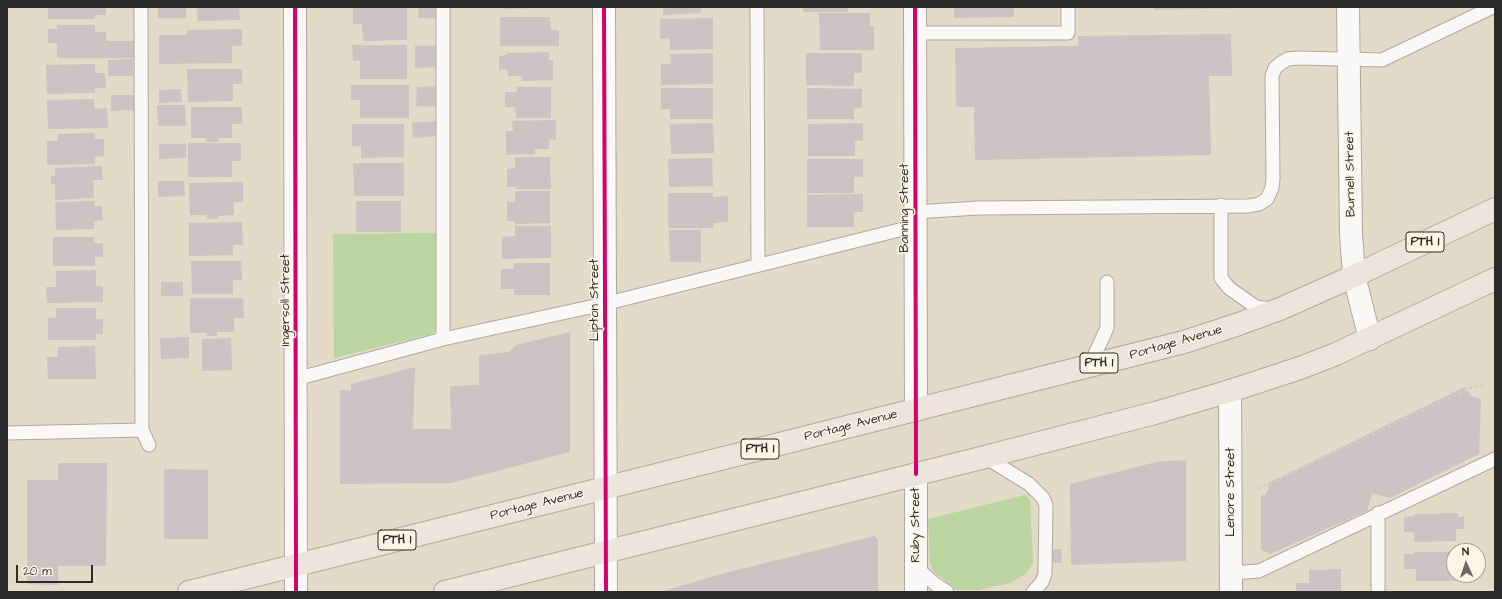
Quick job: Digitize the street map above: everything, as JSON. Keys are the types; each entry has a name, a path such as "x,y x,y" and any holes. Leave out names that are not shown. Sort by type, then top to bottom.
{"highway":[{"name":"Portage Avenue","path":"189,592 1184,342 1280,309 1354,276 1495,209"},
{"path":"445,592 985,457 1155,413 1230,391 1300,368 1370,339 1495,279"}],"street":[{"name":"Ingersoll Street","path":"295,7 296,592"},
{"name":"Lipton Street","path":"604,7 606,592"},
{"name":"Banning Street","path":"915,7 916,410"},
{"name":"Burnell Street","path":"1348,7 1351,234 1354,276 1370,339"},
{"name":"Lenore Street","path":"1230,391 1231,582"},
{"name":"Ruby Street","path":"916,474 916,592"}],"lane":[{"path":"141,7 142,430 149,445"},
{"path":"443,7 443,339"},
{"path":"757,7 758,265"},
{"path":"916,33 1068,33 1068,7"},
{"path":"296,379 443,339 604,304 758,265 915,219 978,208 1221,205 1249,206 1259,204 1267,199 1272,188 1272,76 1275,68 1288,59 1382,60 1493,7"},
{"path":"1221,205 1221,278 1228,288 1256,307 1280,309"},
{"path":"1090,365 1107,328 1108,282"},
{"path":"7,433 142,430"},
{"path":"985,457 1029,484 1043,498 1046,505 1045,574 1042,582 1033,592"},
{"path":"1231,582 1259,571 1378,513 1495,459"},
{"path":"1378,513 1378,592"},
{"path":"916,567 935,584 947,592"}],"path":[{"path":"1258,489 1472,387 1484,386"}],"green space":[{"path":"439,233 440,332 334,358 333,234"},
{"path":"1025,495 1030,500 1033,562 1027,573 1010,583 978,590 957,590 934,572 930,563 928,519"}],"building":[{"path":"48,7 106,7 106,15 95,15 94,19 48,19"},
{"path":"158,7 186,7 186,18 158,18"},
{"path":"197,7 239,7 240,20 198,21"},
{"path":"407,7 407,40 363,41 362,24 353,24 353,8"},
{"path":"419,7 438,8 438,18 418,18"},
{"path":"504,7 536,7 536,8 504,9"},
{"path":"663,7 701,7 701,13 663,15"},
{"path":"803,7 848,7 848,12 803,12"},
{"path":"954,7 1014,7 1014,17 954,18"},
{"path":"1154,7 1244,7 1244,8 1154,10"},
{"path":"819,13 870,13 870,26 874,26 874,50 820,50"},
{"path":"500,17 550,17 551,30 559,30 559,46 500,46"},
{"path":"713,18 713,49 670,50 670,38 660,39 660,19"},
{"path":"57,25 95,25 95,32 106,32 106,41 134,41 134,58 57,58 57,43 48,43 48,29 57,29"},
{"path":"242,29 242,46 232,46 232,63 159,64 159,35 187,35 187,30"},
{"path":"1231,34 1232,76 1209,76 1211,155 975,160 974,107 956,107 955,48 1078,46 1078,36"},
{"path":"352,45 407,45 407,79 360,79 360,61 353,61"},
{"path":"415,46 440,46 440,67 415,68"},
{"path":"549,52 549,60 553,60 553,80 522,81 522,76 508,76 507,69 499,70 499,56 507,55 507,53"},
{"path":"713,53 713,84 661,85 661,64 671,64 670,54"},
{"path":"806,53 862,53 862,73 854,73 854,86 806,85"},
{"path":"133,59 133,76 108,76 108,60"},
{"path":"95,64 95,73 105,73 106,88 95,88 95,93 47,94 46,65"},
{"path":"187,69 242,69 242,84 233,84 233,101 188,102"},
{"path":"351,85 409,85 409,118 360,118 360,100 351,100"},
{"path":"439,86 440,107 416,106 417,87"},
{"path":"517,87 551,87 551,118 516,118 515,107 505,107 505,92 517,92"},
{"path":"661,88 713,88 713,119 670,119 670,109 661,109"},
{"path":"807,88 862,89 862,108 854,108 854,119 807,119"},
{"path":"181,89 182,102 159,103 159,90"},
{"path":"111,95 134,95 135,110 111,111"},
{"path":"94,99 94,109 107,108 108,128 48,129 47,100"},
{"path":"157,105 185,105 186,126 158,126"},
{"path":"191,107 242,107 242,124 232,124 232,138 218,138 219,142 206,142 206,138 191,138"},
{"path":"556,120 556,140 549,139 549,149 535,149 535,154 506,155 506,131 513,131 512,121"},
{"path":"437,121 438,136 413,138 412,123"},
{"path":"713,123 714,153 671,154 670,124"},
{"path":"863,123 863,141 855,141 855,156 808,156 808,124"},
{"path":"352,124 404,124 404,157 361,158 361,146 352,146"},
{"path":"95,133 95,139 104,139 104,156 95,157 95,164 47,165 47,141 58,141 58,134"},
{"path":"188,143 241,143 241,161 232,161 232,177 188,177"},
{"path":"159,144 186,144 186,158 159,159"},
{"path":"515,157 550,157 551,189 516,189 516,187 507,187 507,169 515,168"},
{"path":"712,158 713,186 669,187 668,159"},
{"path":"807,159 863,159 863,177 854,177 854,193 807,193"},
{"path":"353,163 404,163 404,196 354,196"},
{"path":"102,166 103,180 93,180 94,198 55,200 55,183 51,184 51,176 55,176 55,168"},
{"path":"158,181 184,181 185,196 158,197"},
{"path":"243,182 243,202 234,202 234,215 218,216 218,219 207,219 207,215 190,215 189,183"},
{"path":"515,191 550,191 550,223 515,224 515,221 507,221 507,202 515,202"},
{"path":"668,193 713,193 713,197 728,196 728,222 713,223 714,228 668,228"},
{"path":"863,194 863,212 854,212 854,227 807,227 807,195"},
{"path":"94,201 94,206 102,206 103,220 94,221 94,229 56,230 55,202"},
{"path":"356,201 401,201 401,232 356,232"},
{"path":"242,222 243,245 233,245 233,255 189,256 189,223"},
{"path":"515,226 551,226 551,258 502,259 502,237 515,236"},
{"path":"669,230 701,230 701,262 670,262"},
{"path":"53,237 94,237 94,243 103,243 103,257 95,257 95,266 53,266"},
{"path":"191,261 241,261 242,280 233,280 233,294 192,294"},
{"path":"514,263 550,263 550,295 514,295 514,289 501,289 501,269 514,269"},
{"path":"96,270 96,286 103,286 103,302 47,303 46,287 56,287 56,271"},
{"path":"161,282 183,282 183,296 161,296"},
{"path":"190,298 243,298 244,318 234,318 234,332 217,332 217,336 207,336 207,333 190,333"},
{"path":"56,308 96,308 96,319 103,319 103,334 96,334 96,340 48,340 48,318 56,318"},
{"path":"570,332 570,452 451,483 340,484 340,390 351,390 351,384 415,367 413,429 451,429 450,386 479,385 479,355 509,352 516,345"},
{"path":"189,337 189,358 161,359 160,338"},
{"path":"231,338 232,370 202,371 202,339"},
{"path":"95,346 96,379 48,379 47,357 58,357 58,347"},
{"path":"1465,387 1471,396 1481,399 1479,454 1390,498 1372,493 1367,511 1270,554 1261,549 1261,496 1265,495 1269,489 1268,483"},
{"path":"1186,460 1186,561 1071,565 1070,484 1156,462"},
{"path":"58,463 107,463 106,566 58,566 58,585 27,584 27,480 58,480"},
{"path":"164,469 208,470 208,539 164,539"},
{"path":"1458,513 1458,517 1464,516 1464,529 1456,529 1456,541 1414,542 1414,532 1404,532 1404,517 1414,516 1414,514"},
{"path":"874,536 878,539 878,592 660,592 725,573"},
{"path":"1053,549 1061,549 1062,563 1053,563"},
{"path":"1414,552 1446,552 1446,581 1416,581 1416,569 1404,569 1404,554 1414,554"},
{"path":"1341,569 1341,592 1296,592 1296,583 1309,583 1309,570"}],"cycle path":[{"path":"295,7 296,592"},
{"path":"604,7 606,592"},
{"path":"915,7 916,474"}]}
